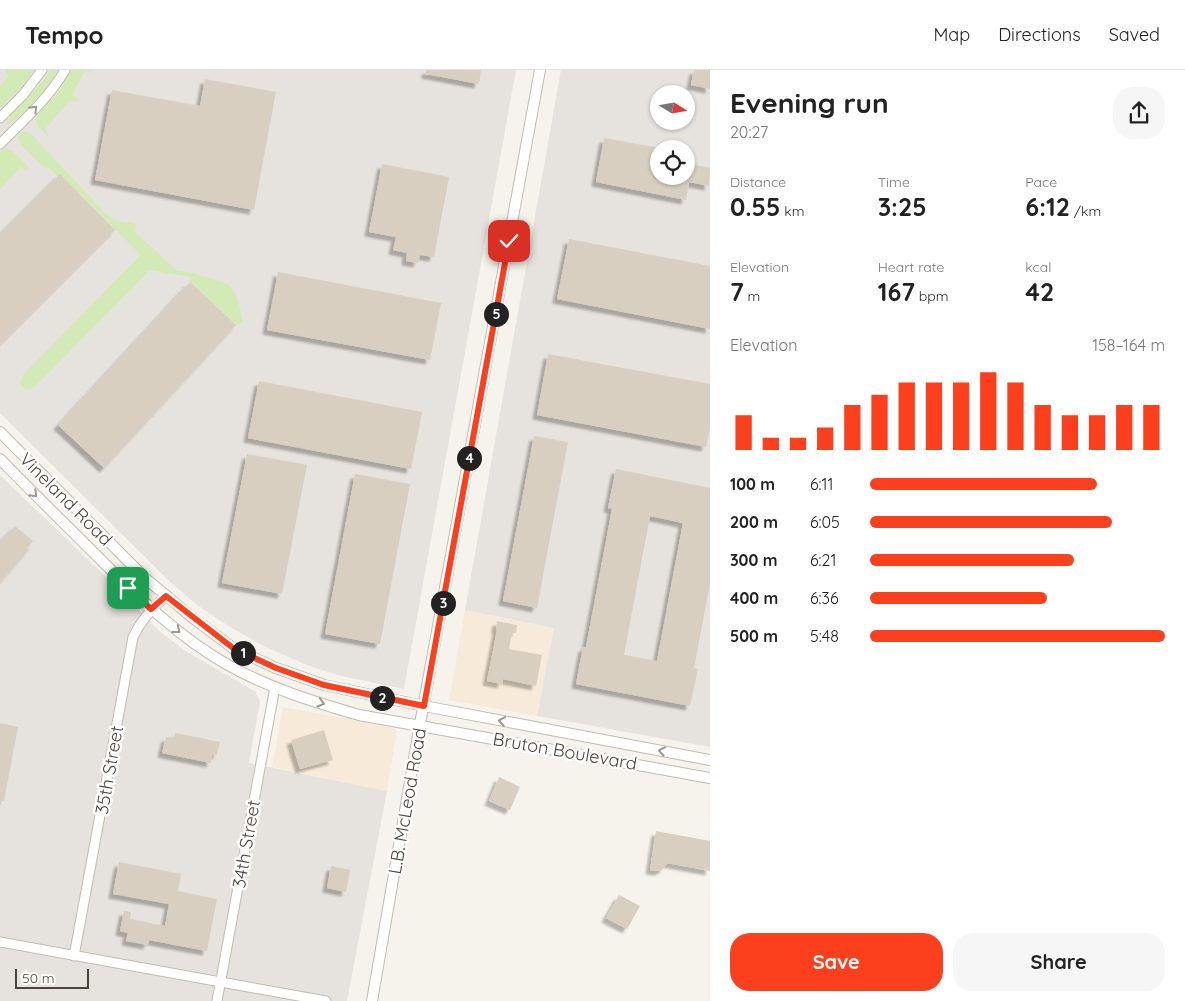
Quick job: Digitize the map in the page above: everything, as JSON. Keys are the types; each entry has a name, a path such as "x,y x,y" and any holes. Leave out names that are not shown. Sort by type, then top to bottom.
{"street":[{"path":"0,118 23,95 42,70"},
{"path":"58,82 61,70"},
{"path":"0,144 40,104 66,70"},
{"name":"L.B. McLeod Road","path":"372,1001 420,724 540,70"},
{"name":"Vineland Road","path":"0,432 145,578 233,648 276,668 324,685 424,706"},
{"name":"Vineland Road","path":"0,459 151,609 181,633 228,665 275,688 317,702 360,714 420,724"},
{"name":"35th Street","path":"74,956 133,637 140,623 151,609 166,596"},
{"name":"34th Street","path":"217,1001 275,688"},
{"name":"Bruton Boulevard","path":"424,706 710,760"},
{"name":"Bruton Boulevard","path":"420,724 710,778"},
{"path":"0,942 326,1001"}],"shaded area":[{"path":"0,70 516,70 404,689 341,676 312,667 265,647 197,605 167,579 0,413"},
{"path":"561,70 710,70 710,747 537,716 554,628 465,610"},
{"path":"0,475 127,597 158,630 184,650 256,692 260,702 249,763 387,791 347,1001 0,1001"},
{"path":"465,610 554,628 537,716 449,700"},
{"path":"283,707 385,726 397,730 387,791 272,767"}],"green space":[{"path":"6,70 34,70 19,90 0,108 0,86 9,76 5,72"},
{"path":"51,70 58,70 49,84 20,116 7,124 14,112"},
{"path":"71,70 94,71 92,73 85,71 72,95 78,99 78,102 70,100 45,129 49,136 47,136 37,125 36,117 59,91"},
{"path":"24,131 30,133 106,214 118,221 136,224 135,232 176,270 228,284 240,307 243,322 236,325 190,282 191,277 150,270 33,388 27,390 22,386 20,382 23,375 141,255 60,174 57,176 48,167 46,169 21,145 18,137"},
{"path":"6,149 11,150 28,166 28,169 26,171 21,167 0,189 0,152"}],"building":[{"path":"426,70 481,70 479,84 426,74"},
{"path":"694,70 710,70 710,89 691,85"},
{"path":"205,79 276,92 254,210 95,180 112,90 200,106"},
{"path":"604,138 650,146 650,185 688,185 686,200 596,182"},
{"path":"382,164 449,177 434,257 420,255 418,263 406,261 407,253 393,250 396,237 369,232"},
{"path":"695,165 710,168 709,186 695,183"},
{"path":"60,174 115,230 0,345 0,234"},
{"path":"569,239 710,266 710,329 557,299"},
{"path":"278,272 441,303 430,360 267,330"},
{"path":"190,282 236,325 104,468 58,425"},
{"path":"548,354 710,384 710,428 706,447 537,415"},
{"path":"259,381 422,412 411,469 248,438"},
{"path":"534,436 568,442 537,608 503,601"},
{"path":"247,454 307,465 282,594 222,583"},
{"path":"616,469 710,488 710,584 694,668 698,669 690,706 576,684 583,647 586,647 612,509 608,508","holes":["650,516 683,523 657,661 624,655"]},
{"path":"355,474 410,484 380,644 325,634"},
{"path":"15,526 33,541 27,548 29,550 0,583 0,542"},
{"path":"497,621 517,625 516,633 512,633 509,649 542,655 536,686 503,679 502,684 487,681"},
{"path":"0,723 18,727 4,801 0,801"},
{"path":"324,730 333,760 300,769 291,740"},
{"path":"175,733 220,742 217,755 212,754 211,763 162,753 166,737 174,738"},
{"path":"499,777 520,787 510,810 489,801"},
{"path":"656,831 710,841 710,871 667,863 659,871 650,870"},
{"path":"119,862 181,874 178,891 217,899 207,951 149,940 148,945 126,941 128,933 120,931 124,911 131,912 130,919 165,926 169,904 113,894"},
{"path":"331,866 350,870 346,892 327,888"},
{"path":"619,895 640,906 627,929 606,918"}],"route":[{"path":"128,588 151,609 166,596 233,648 276,668 324,685 424,706 509,241"}]}
